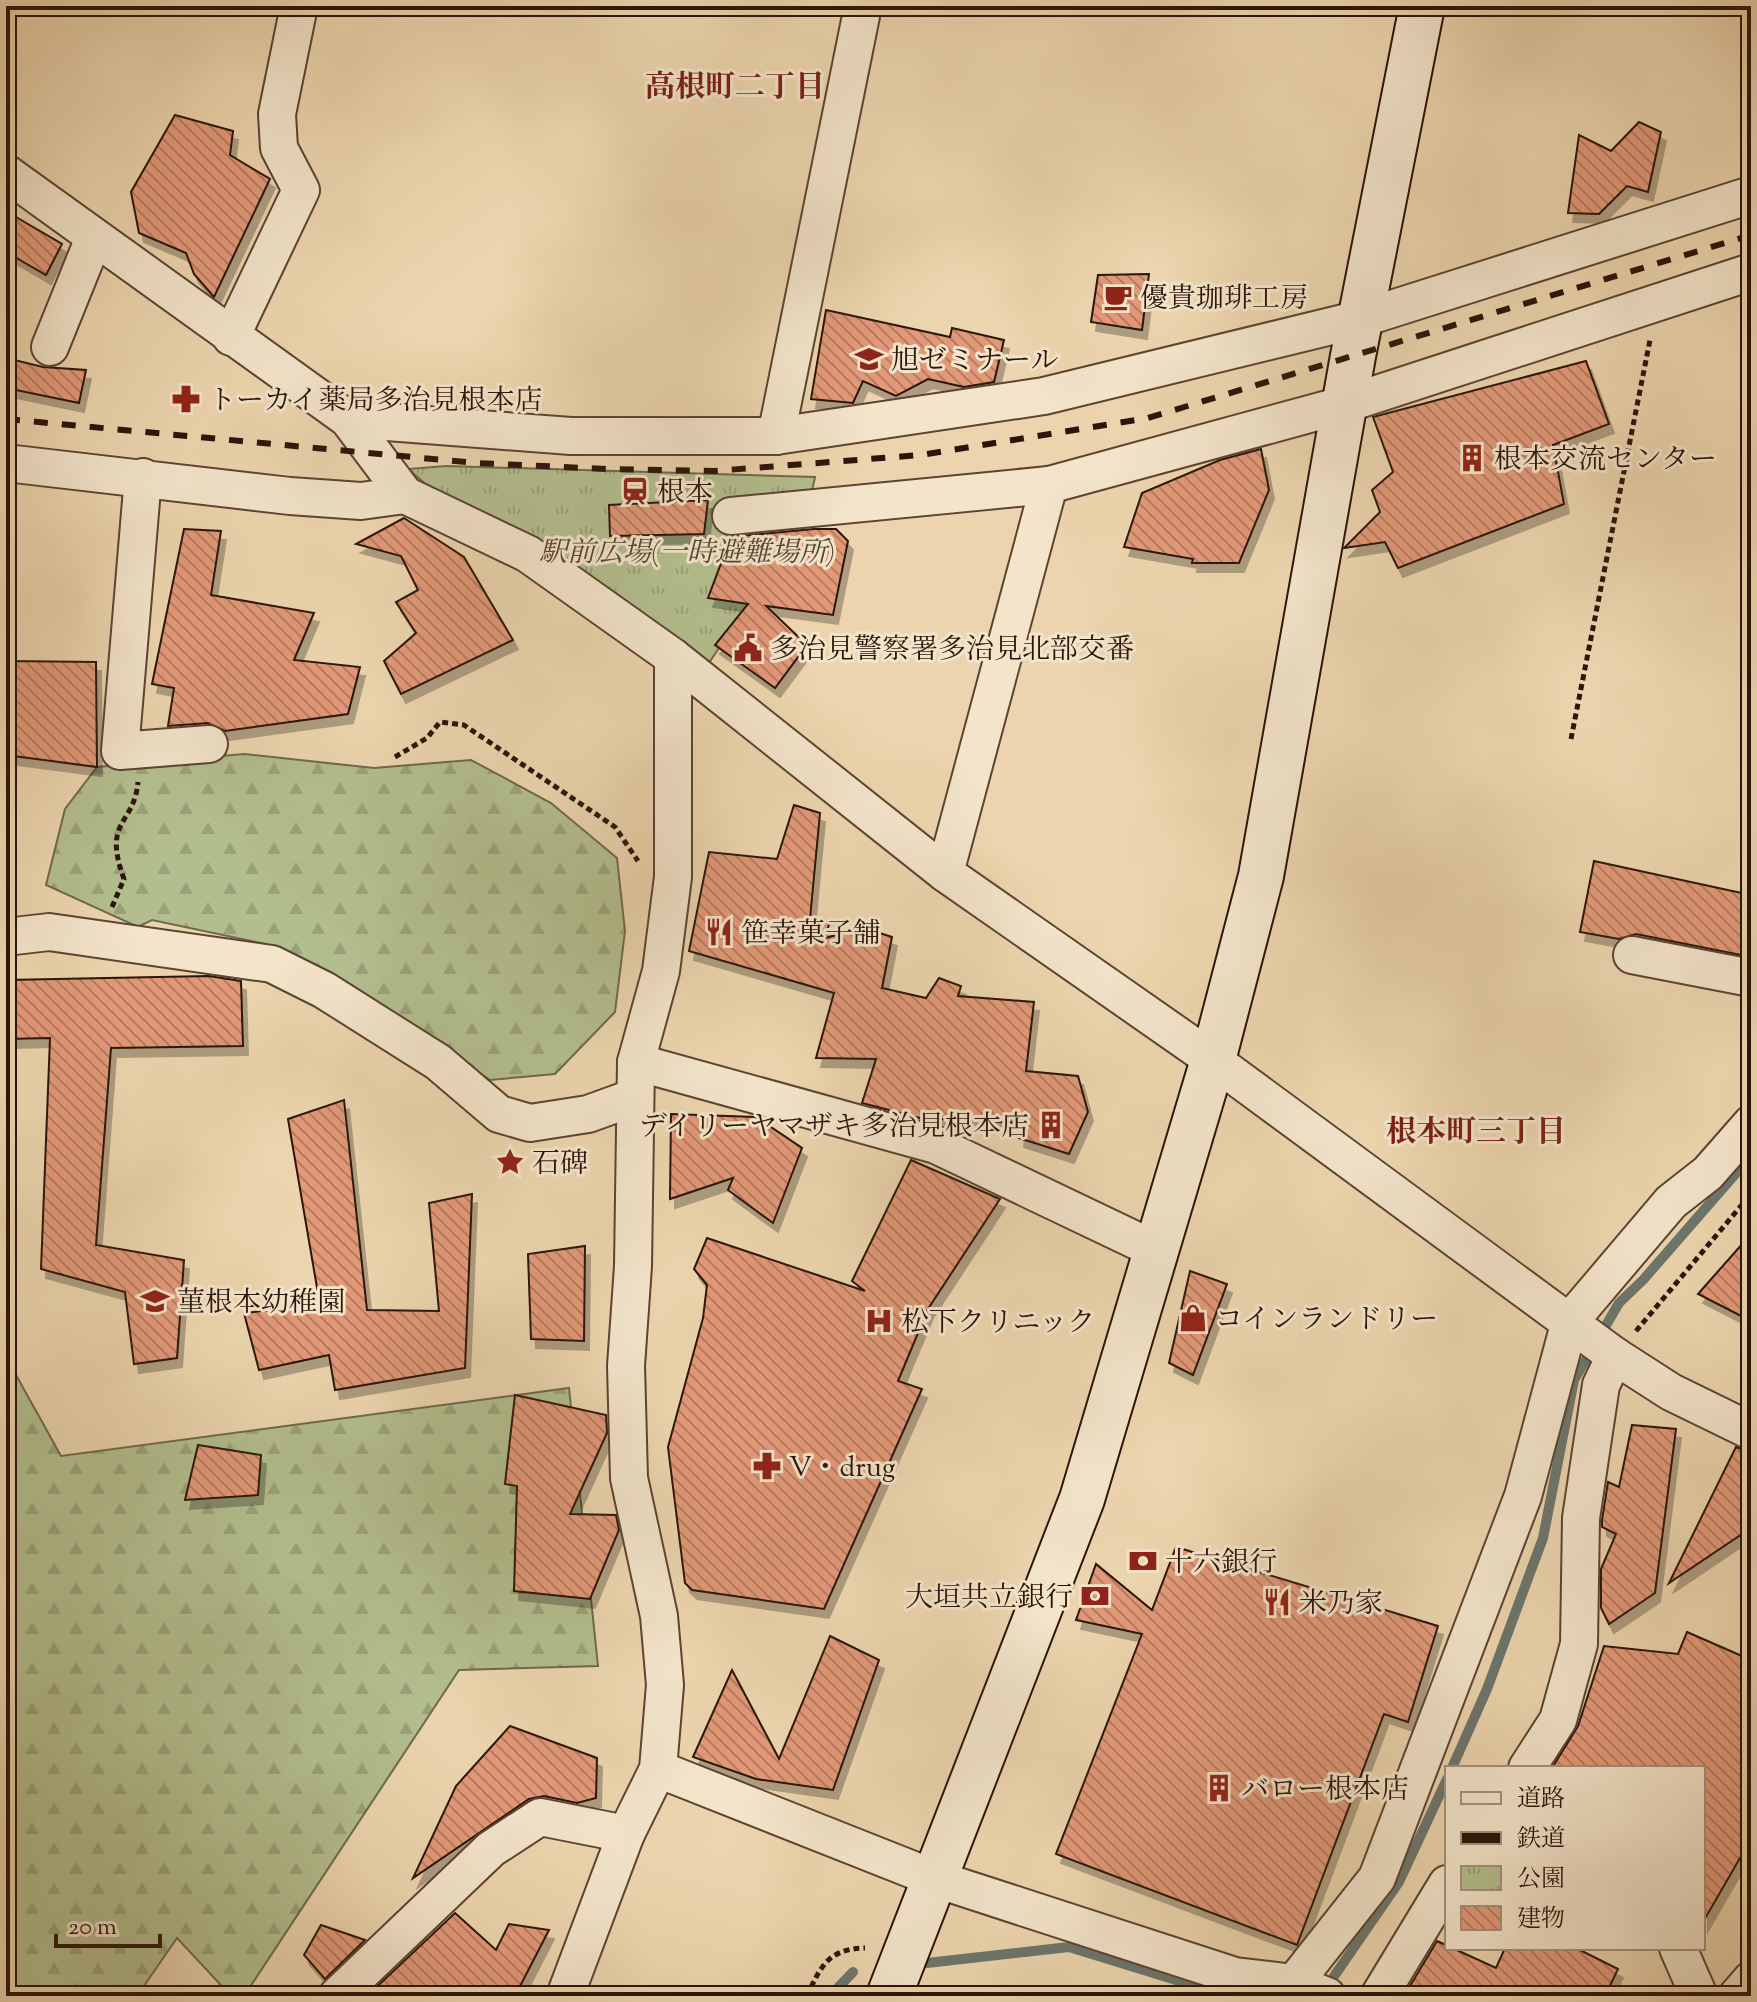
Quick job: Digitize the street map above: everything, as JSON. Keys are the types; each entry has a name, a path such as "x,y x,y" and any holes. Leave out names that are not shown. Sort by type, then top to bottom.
{"street":[{"path":"231,337 301,190 279,148 277,114 299,6"},
{"path":"776,436 863,6"},
{"path":"889,1996 1082,1499 1213,1060 1261,876 1360,319 1422,6"},
{"path":"6,173 348,419 405,495 528,554 673,657 945,873 1213,1060 1615,1356 1671,1392 1751,1431"},
{"path":"348,419 571,436 776,436 1044,396 1360,319 1751,195"},
{"path":"50,347 94,238"},
{"path":"731,516 1049,485 1346,404 1751,272"},
{"path":"6,463 290,496 361,501 405,495"},
{"path":"143,477 120,751 209,744"},
{"path":"945,873 1049,485"},
{"path":"565,1996 626,1834 658,1769 665,1685 664,1651 629,1478 626,1366 633,1266 636,1062 661,971 673,877 673,657"},
{"path":"6,937 49,932 272,964 324,990 438,1062 499,1114 530,1123 588,1114 635,1097"},
{"path":"1632,955 1751,978"},
{"path":"636,1062 936,1145 1158,1251"},
{"path":"658,1769 936,1879 1235,1976 1310,1990 1377,1878 1523,1496 1570,1321 1671,1202 1708,1173 1751,1124"},
{"path":"1528,1766 1558,1720 1579,1644 1581,1518 1601,1385 1615,1356"},
{"path":"337,1996 491,1849 540,1817 626,1834"},
{"path":"1379,1996 1445,1887"},
{"path":"1679,1950 1699,1996"},
{"path":"1737,1996 1751,1980"}],"path":[{"path":"1571,739 1653,325 1646,305"},
{"path":"395,757 427,738 440,722 464,725 615,827 643,868"},
{"path":"103,942 105,923 124,879 115,856 117,828 138,790 142,750"},
{"path":"1615,1356 1751,1194"},
{"path":"807,1996 823,1962 836,1955 850,1948 907,1946"}],"green space":[{"name":"駅前広場(一時避難場所)","path":"446,466 815,477 807,515 709,663 442,498 408,469"},
{"path":"244,754 374,768 471,760 551,803 617,858 625,931 615,1012 555,1074 490,1080 329,974 270,945 152,920 138,927 46,885 65,809 97,767"},
{"path":"6,1357 61,1456 569,1388 598,1666 459,1670 244,1996 231,1996 177,1938 137,1996 6,1996"}],"building":[{"path":"175,115 233,131 230,155 270,179 214,297 194,274 186,253 139,233 131,192"},
{"path":"1639,122 1661,132 1648,192 1627,186 1599,214 1568,213 1579,135 1611,151"},
{"path":"16,217 62,244 46,275 6,252 6,235"},
{"path":"1149,274 1142,330 1091,322 1098,275"},
{"path":"826,310 950,337 952,328 1004,340 994,382 964,387 928,379 896,396 863,381 853,403 811,399"},
{"path":"6,358 43,367 86,370 79,403 6,388"},
{"name":"根本交流センター","path":"1586,361 1609,424 1553,445 1564,504 1398,568 1385,542 1344,548 1380,512 1372,490 1393,472 1373,417"},
{"path":"1261,449 1269,490 1239,563 1192,563 1193,559 1124,547 1142,493 1220,460"},
{"path":"708,500 704,534 610,536 609,505"},
{"path":"404,518 464,557 513,640 401,694 384,661 416,633 396,602 418,590 401,556 356,544"},
{"path":"184,529 221,531 211,595 314,613 294,660 360,667 348,714 225,731 208,723 168,726 174,688 152,684"},
{"path":"836,529 848,541 833,615 766,606 807,645 775,688 715,645 748,604 708,598 731,537"},
{"path":"6,661 96,662 97,767 6,755"},
{"path":"794,805 820,813 810,919 830,921 825,938 864,928 892,937 882,988 926,998 939,978 961,986 958,996 1034,1002 1026,1071 1078,1076 1088,1112 1069,1154 1019,1138 1021,1123 920,1118 862,1103 876,1059 816,1058 834,993 689,951 709,852 777,859"},
{"path":"1594,861 1751,895 1751,957 1636,934 1619,939 1580,932"},
{"path":"209,976 241,981 243,1046 111,1048 96,1245 184,1260 177,1358 134,1364 125,1292 41,1269 50,1038 6,1039 6,980"},
{"path":"344,1100 367,1310 439,1311 429,1203 472,1194 465,1368 335,1390 329,1355 259,1370 244,1313 320,1305 288,1119"},
{"path":"671,1114 756,1117 802,1148 773,1223 728,1190 733,1178 670,1199"},
{"path":"911,1160 1000,1199 928,1309 898,1381 922,1389 824,1609 692,1590 685,1583 668,1447 703,1318 707,1285 694,1269 707,1238 865,1291 852,1281"},
{"path":"1751,1234 1751,1321 1698,1294"},
{"path":"585,1246 584,1341 531,1339 528,1254"},
{"path":"1190,1271 1227,1284 1193,1375 1169,1363"},
{"path":"515,1395 606,1415 607,1433 570,1514 616,1515 619,1530 590,1599 514,1591 517,1486 505,1484"},
{"path":"1632,1425 1676,1429 1655,1593 1609,1624 1601,1608 1601,1569 1616,1534 1602,1527 1602,1520 1608,1482 1619,1487"},
{"path":"198,1445 261,1455 258,1495 185,1500"},
{"path":"1736,1447 1751,1452 1751,1528 1669,1583"},
{"name":"バロー根本店","path":"1176,1547 1438,1626 1408,1722 1384,1714 1297,1945 1056,1854 1142,1634 1076,1620 1096,1564 1152,1610"},
{"path":"1687,1632 1751,1660 1751,1839 1705,1919 1705,1766 1553,1766 1578,1726 1604,1646 1678,1654"},
{"path":"830,1636 879,1660 833,1790 756,1779 693,1757 732,1670 779,1759"},
{"path":"510,1726 597,1758 596,1798 577,1803 544,1796 529,1799 413,1878 456,1786"},
{"path":"455,1913 496,1950 509,1924 549,1930 515,1996 367,1996"},
{"path":"321,1925 365,1940 325,1979 304,1955"},
{"path":"1437,1941 1445,1945 1445,1950 1457,1950 1496,1968 1504,1950 1580,1950 1618,1969 1605,1996 1404,1996"}],"waterway":[{"path":"1453,1766 1487,1689 1543,1538 1574,1380 1619,1303 1643,1280 1751,1156"},
{"path":"1326,1988 1399,1882 1445,1783"},
{"path":"927,1963 1069,1947 1228,1996"},
{"path":"830,1996 853,1972"}],"railway":[{"path":"6,419 476,463 608,469 714,471 921,455 1148,418 1751,235"}],"place":[{"name":"優貴珈琲工房","path":"1118,297"},
{"name":"旭ゼミナール","path":"869,359"},
{"name":"トーカイ薬局多治見根本店","path":"186,399"},
{"name":"根本交流センター","path":"1472,458"},
{"name":"根本","path":"635,491"},
{"name":"多治見警察署多治見北部交番","path":"748,648"},
{"name":"笹幸菓子舗","path":"719,932"},
{"name":"デイリーヤマザキ多治見根本店","path":"1051,1125"},
{"name":"石碑","path":"510,1162"},
{"name":"菫根本幼稚園","path":"155,1301"},
{"name":"コインランドリー","path":"1193,1318"},
{"name":"松下クリニック","path":"879,1321"},
{"name":"V・drug","path":"767,1466"},
{"name":"十六銀行","path":"1143,1561"},
{"name":"大垣共立銀行","path":"1095,1596"},
{"name":"米乃家","path":"1277,1602"},
{"name":"バロー根本店","path":"1219,1788"}],"district":[{"name":"高根町二丁目","path":"735,86"},
{"name":"根本町三丁目","path":"1476,1131"}]}
